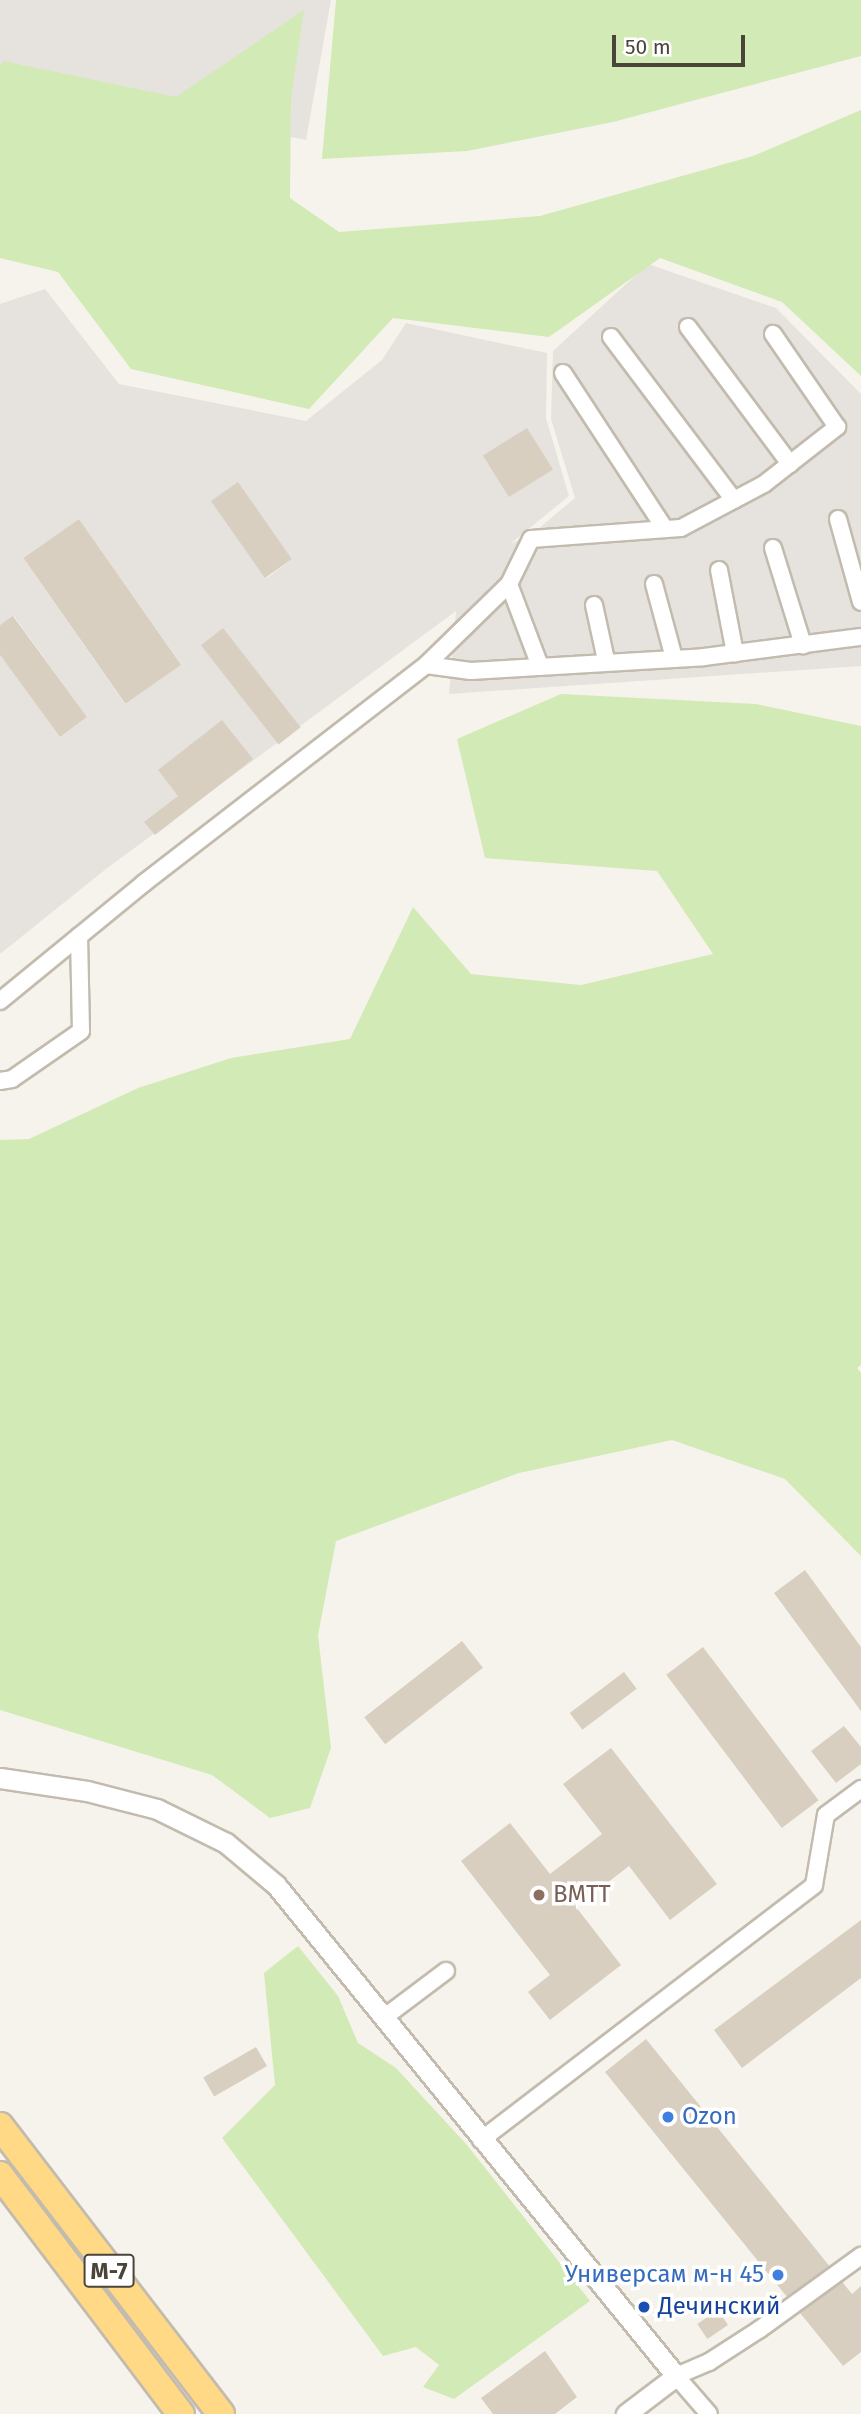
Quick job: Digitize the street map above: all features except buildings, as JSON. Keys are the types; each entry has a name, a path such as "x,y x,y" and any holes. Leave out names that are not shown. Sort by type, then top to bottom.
{"highway":[{"name":"М-7","path":"0,2126 221,2414"},
{"name":"М-7","path":"0,2175 181,2414"}],"street":[{"path":"688,327 790,464"},
{"path":"0,1001 79,936 426,665 509,584 531,539 681,528 734,500 790,464 837,427 773,334"},
{"path":"611,337 734,500"},
{"path":"563,373 665,529"},
{"path":"838,519 861,602"},
{"path":"773,548 803,645"},
{"path":"719,570 735,653"},
{"path":"509,584 540,666"},
{"path":"654,584 674,658"},
{"path":"594,605 606,660"},
{"path":"426,665 471,671 606,660 674,658 861,637"},
{"path":"0,1081 12,1079 81,1031 79,936"},
{"path":"0,1778 87,1791 157,1809 226,1843 276,1885 386,2016 481,2140 709,2414"},
{"path":"481,2140 814,1885 826,1815 861,1789"},
{"path":"386,2016 446,1971"},
{"path":"626,2414 676,2376 720,2355 857,2259"}],"shaded area":[{"path":"0,0 331,0 306,140 0,79"},
{"path":"648,264 776,308 861,394 861,666 449,694 456,611 106,869 0,954 0,655 60,737 87,717 14,616 0,625 0,304 45,289 119,384 306,421 382,360 406,323 547,353 546,418 569,496 510,544 532,534 575,498 551,419 553,351","holes":["238,483 292,559 267,578 266,578","79,519 181,664 125,704 23,558"]}],"green space":[{"path":"336,0 861,0 861,56 613,122 467,151 322,159"},
{"path":"304,10 291,98 290,198 339,232 540,216 753,156 861,110 861,376 782,302 660,258 549,337 393,318 309,409 131,369 58,272 0,258 0,67 3,61 176,97"},
{"path":"561,694 756,704 861,726 861,1365 857,1368 861,1373 861,1556 785,1479 672,1440 519,1473 336,1541 318,1635 331,1748 310,1808 270,1818 212,1775 0,1710 0,1140 29,1139 138,1088 231,1058 350,1039 413,907 471,974 581,985 713,954 657,871 485,858 457,739"},
{"path":"298,1946 338,1996 358,2043 396,2068 467,2145 590,2301 454,2399 423,2387 439,2365 416,2347 383,2356 222,2138 275,2085 264,1973"}],"place":[{"name":"ВМТТ","path":"539,1895"},
{"name":"Ozon","path":"668,2117"},
{"name":"Универсам м-н 45","path":"778,2275"},
{"name":"Дечинский","path":"644,2307"}]}
